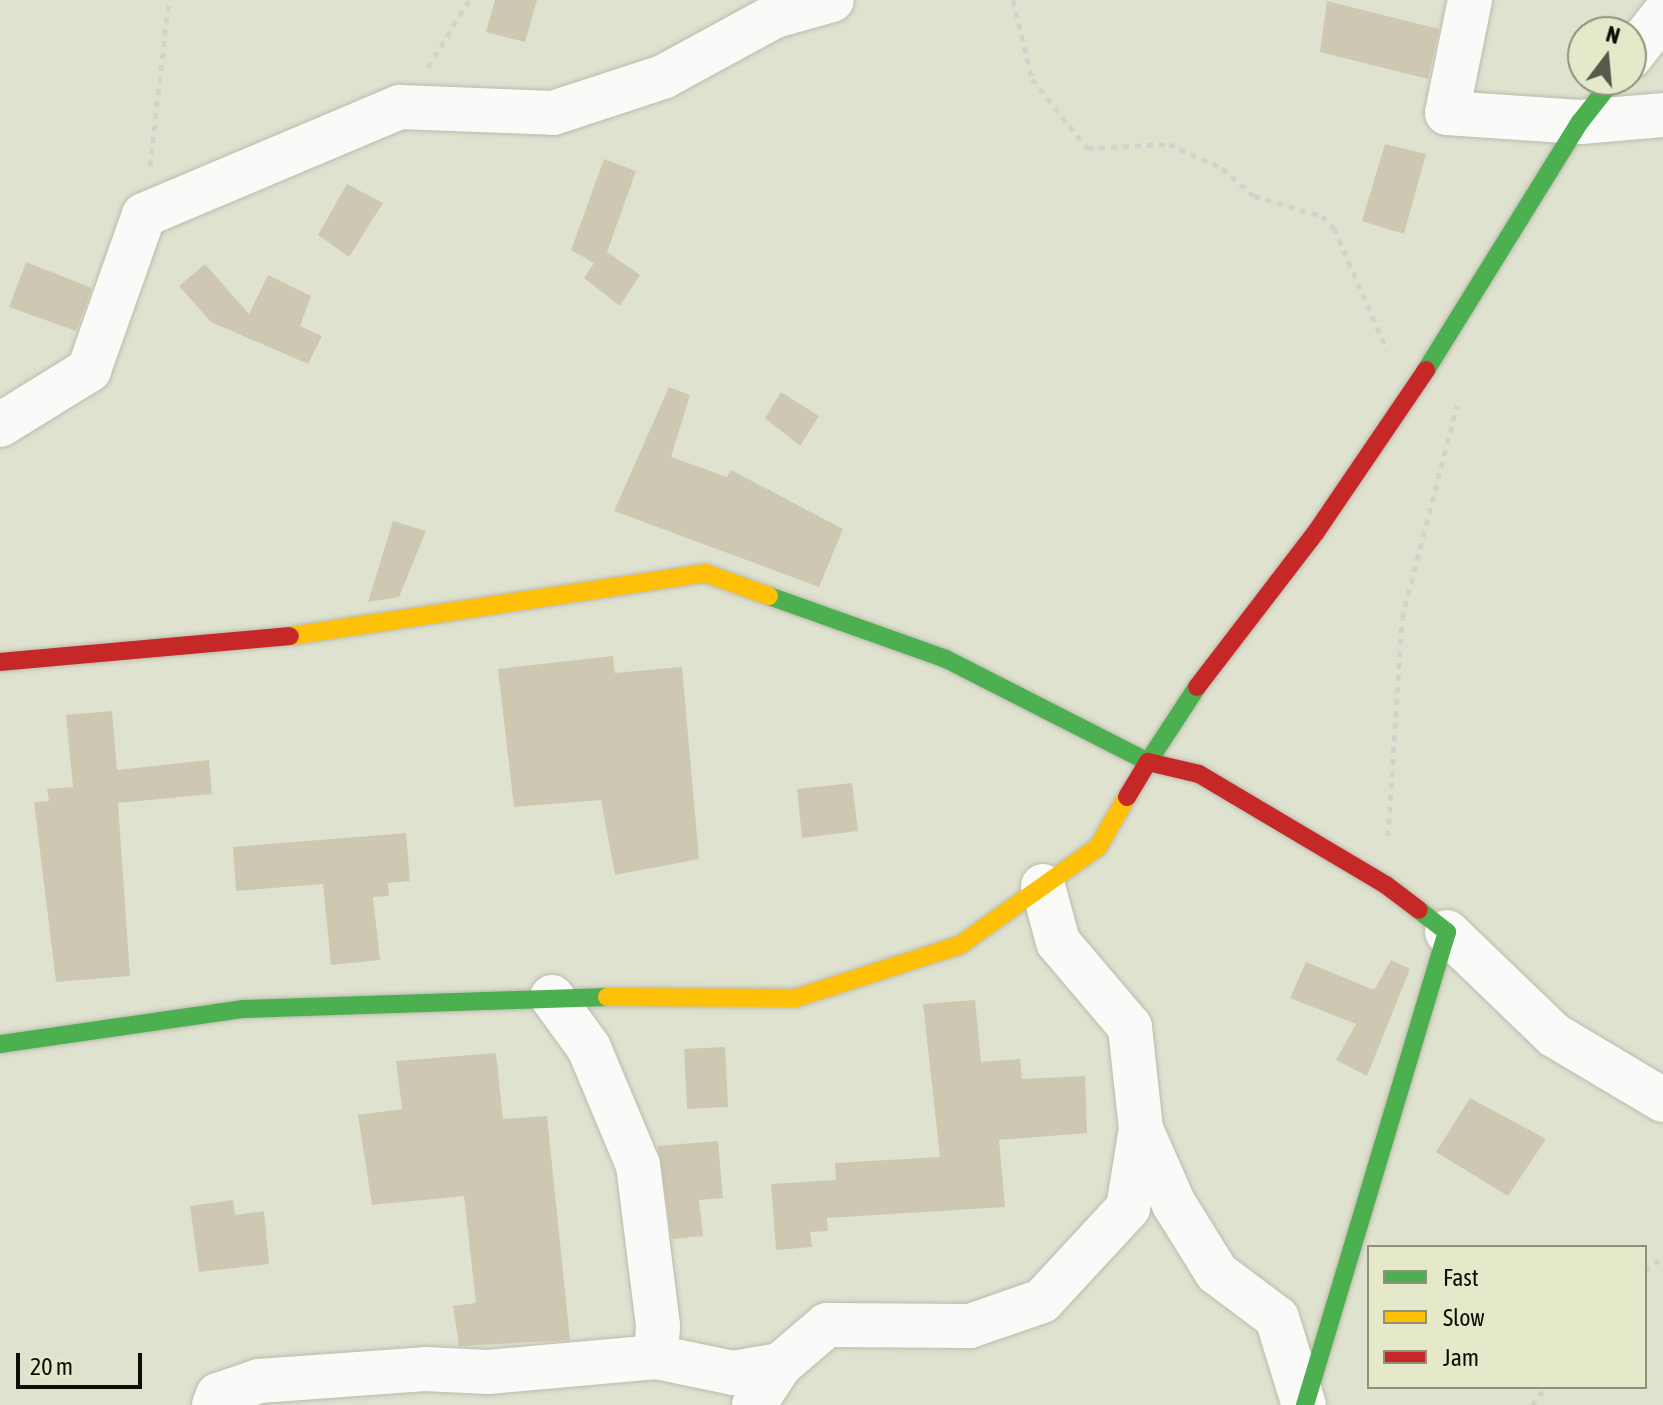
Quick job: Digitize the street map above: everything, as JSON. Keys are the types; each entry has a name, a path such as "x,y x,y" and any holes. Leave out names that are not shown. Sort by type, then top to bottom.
{"street":[{"path":"0,425 89,370 144,215 400,107 553,113 663,77 775,16 832,0"},
{"path":"1470,0 1447,113 1580,122 1663,115"},
{"path":"1647,36 1663,15"},
{"path":"0,1044 244,1009 552,997 796,998 960,945 1098,847 1171,721 1316,532 1398,410 1580,122 1600,96"},
{"path":"0,662 351,630 705,573 946,659 1148,762 1199,774 1386,885 1447,932 1554,1035 1663,1100"},
{"path":"214,1405 218,1395 259,1381 425,1369 488,1372 656,1357 743,1394 827,1325 970,1326 1042,1301 1128,1208 1141,1129 1130,1027 1058,942 1043,886"},
{"path":"1304,1405 1447,932"},
{"path":"552,997 589,1048 638,1165 658,1326 656,1357"},
{"path":"1141,1129 1174,1204 1217,1273 1277,1318 1304,1405"}],"path":[{"path":"144,215 169,0"},
{"path":"400,107 469,0"},
{"path":"1013,0 1032,79 1087,148 1169,144 1222,168 1254,196 1322,216 1334,228 1385,337 1398,410"},
{"path":"1386,885 1402,618 1458,402"},
{"path":"1647,1269 1663,1257"},
{"path":"1532,1405 1544,1389"}],"building":[{"path":"495,0 537,0 525,42 486,32"},
{"path":"1327,1 1439,29 1428,79 1320,52"},
{"path":"1385,144 1426,154 1404,234 1362,221"},
{"path":"604,159 636,171 607,252 640,275 620,306 584,278 594,263 571,250"},
{"path":"347,184 383,203 349,257 318,235"},
{"path":"26,262 92,288 76,331 9,307"},
{"path":"205,264 249,314 268,275 311,296 300,326 322,336 308,364 211,322 179,286"},
{"path":"669,387 690,395 671,457 727,477 731,470 843,529 819,587 614,511"},
{"path":"781,392 819,416 800,446 765,418"},
{"path":"393,521 426,531 399,597 368,602"},
{"path":"613,656 615,673 682,667 699,859 615,875 601,800 514,807 498,669"},
{"path":"112,711 117,770 209,760 212,794 118,803 130,976 56,982 34,802 49,801 47,789 73,787 66,715"},
{"path":"852,783 858,831 802,838 797,789"},
{"path":"406,833 410,881 388,883 389,896 373,897 380,960 331,965 323,884 236,891 233,847"},
{"path":"1391,960 1410,969 1367,1076 1336,1060 1356,1024 1290,998 1306,962 1374,990"},
{"path":"975,1000 981,1062 1020,1059 1022,1079 1085,1076 1087,1133 999,1140 1005,1207 827,1218 828,1231 810,1232 812,1247 776,1250 771,1184 836,1180 835,1163 940,1157 923,1004"},
{"path":"725,1047 728,1107 687,1109 684,1049"},
{"path":"496,1053 503,1119 547,1116 570,1340 459,1346 453,1306 476,1303 464,1196 372,1205 358,1115 402,1109 396,1061"},
{"path":"1470,1098 1546,1139 1508,1196 1436,1152"},
{"path":"718,1141 723,1198 699,1200 703,1236 672,1239 658,1146"},
{"path":"233,1200 235,1215 264,1211 269,1264 199,1272 190,1206"}],"traffic: fast":[{"path":"1426,370 1580,122 1600,96"},
{"path":"769,596 946,659 1148,762 1197,687"},
{"path":"1305,1405 1447,932 1419,910"},
{"path":"0,1044 244,1009 607,997"}],"traffic: slow":[{"path":"290,636 705,573 769,596"},
{"path":"607,997 796,998 960,945 1098,847 1127,797"}],"traffic: jam":[{"path":"1197,687 1316,532 1426,370"},
{"path":"0,662 290,636"},
{"path":"1127,797 1148,762 1199,774 1386,885 1419,910"}]}
